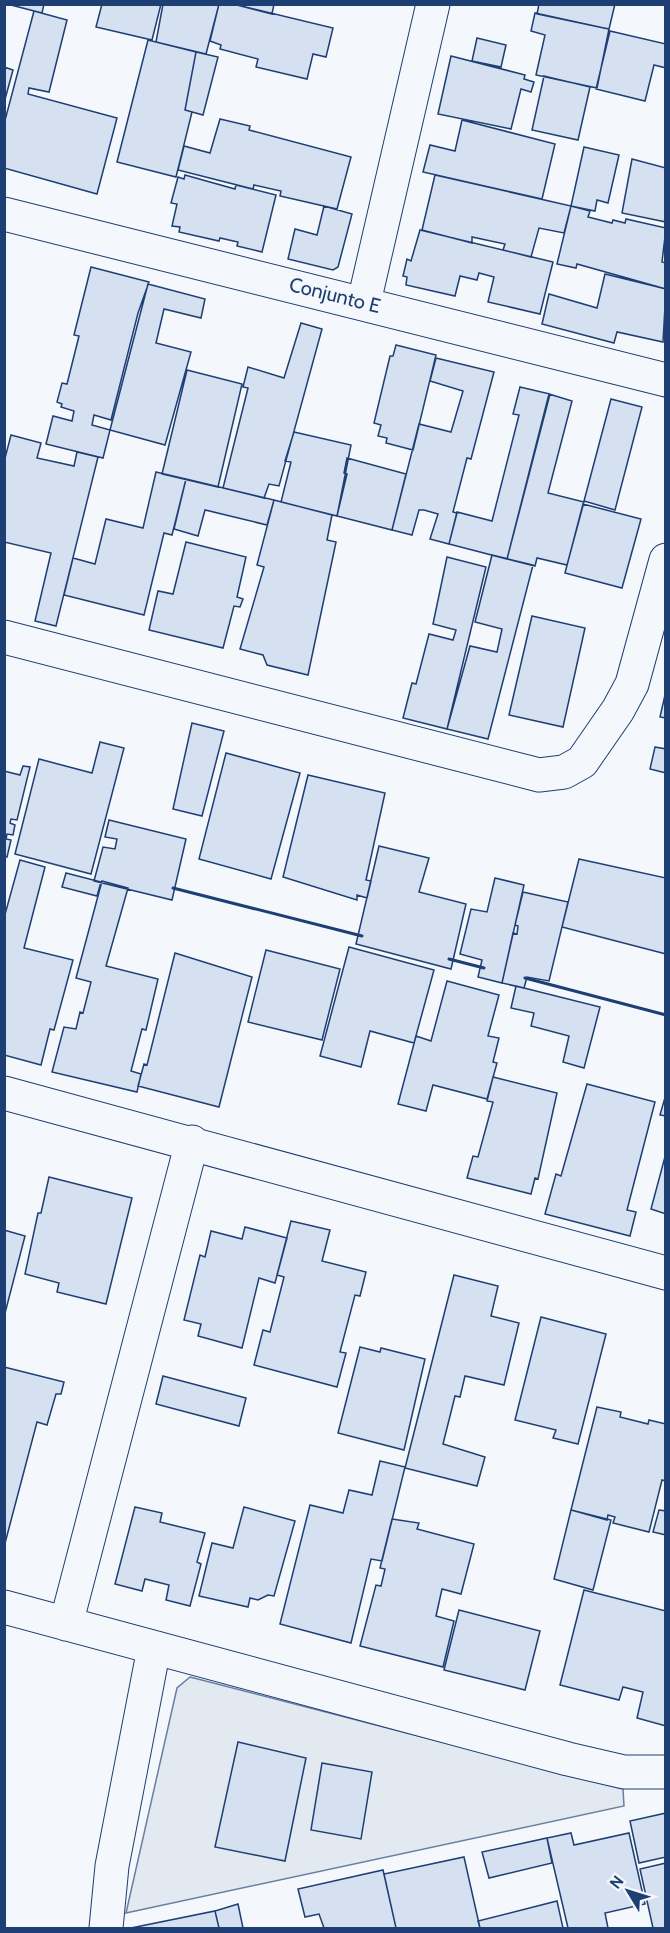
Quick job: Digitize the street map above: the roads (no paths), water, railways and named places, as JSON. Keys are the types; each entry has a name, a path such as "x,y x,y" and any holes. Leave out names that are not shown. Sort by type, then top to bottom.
{"street":[{"path":"364,302 433,4"},
{"name":"Conjunto E","path":"4,214 364,302 666,380"},
{"path":"4,637 538,775 564,772 582,762 632,684 666,560"},
{"path":"4,1093 192,1142 666,1273"},
{"path":"66,1624 192,1142"},
{"path":"4,1607 568,1759 624,1772 666,1772"},
{"path":"106,1929 112,1866 154,1648"}]}
